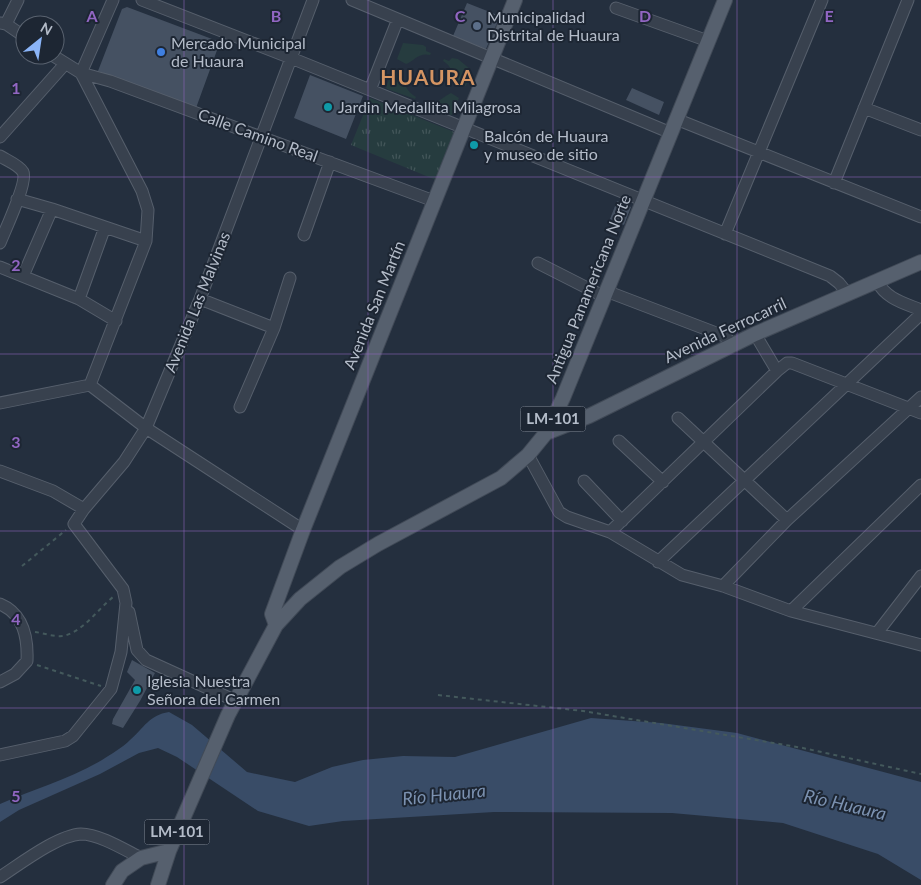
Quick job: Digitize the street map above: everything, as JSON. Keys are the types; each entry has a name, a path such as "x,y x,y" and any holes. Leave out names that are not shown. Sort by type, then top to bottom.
{"main road":[{"name":"Avenida San Martín","path":"276,624 272,614 303,530 514,0"},
{"name":"Antigua Panamericana Norte","path":"158,885 169,851 228,715 276,624 300,599 340,567 378,544 501,478 528,455 546,433 563,398 725,0"},
{"name":"Avenida Ferrocarril","path":"546,433 589,416 733,344 921,262"},
{"path":"113,885 122,871 142,858 169,851"}],"street":[{"path":"15,31 3,23 18,0"},
{"path":"90,385 146,241 148,210 142,191 81,74 113,0"},
{"path":"142,0 464,127 830,276 848,294"},
{"name":"Avenida Las Malvinas","path":"74,524 84,509 124,462 146,428 200,299 313,0"},
{"path":"352,0 671,133"},
{"path":"725,234 822,0"},
{"path":"834,183 908,0"},
{"path":"616,8 708,41"},
{"path":"370,90 398,19"},
{"path":"0,137 63,65"},
{"name":"Calle Camino Real","path":"65,65 81,74 110,81 434,201"},
{"path":"864,108 921,130"},
{"path":"676,119 921,217"},
{"path":"0,156 22,170 24,174 24,185 0,242"},
{"path":"304,235 330,162"},
{"path":"17,199 146,241"},
{"path":"23,276 52,209"},
{"path":"79,299 105,227"},
{"path":"538,263 605,294 724,336 733,344"},
{"path":"0,267 79,299 116,321"},
{"path":"240,407 274,328 290,278"},
{"path":"877,281 882,290 891,297 921,310"},
{"path":"200,299 274,328"},
{"path":"658,562 921,314"},
{"path":"756,334 777,371"},
{"path":"610,532 777,371 788,363 921,413"},
{"path":"0,403 90,385 146,428 303,530"},
{"path":"723,586 787,520 921,397"},
{"path":"678,418 787,520"},
{"path":"619,441 663,482"},
{"path":"528,455 559,512 567,517 610,532 682,575 723,586 791,611 921,645"},
{"path":"0,471 53,491 84,509"},
{"path":"584,481 622,521"},
{"path":"791,611 921,485"},
{"path":"74,524 123,589 137,650 141,656 236,701"},
{"path":"877,633 921,576"},
{"path":"0,754 64,741 73,736 111,689 121,652 126,602"},
{"path":"0,604 18,617 25,632 28,646 27,662 15,674 0,682"},
{"path":"0,877 62,838 82,834 104,840 142,858"}],"path":[{"path":"22,566 74,524"},
{"path":"34,632 61,636 72,632 123,589"},
{"path":"27,662 111,689"},
{"path":"438,695 593,712 803,748 921,774"}],"green space":[{"path":"403,43 423,45 426,47 426,51 431,53 430,55 420,56 406,64 397,59"},
{"path":"452,58 458,59 471,70 466,86 456,84 451,69 443,61 444,59 449,61"},
{"path":"392,71 402,73 409,92 416,97 415,99 387,89"},
{"path":"451,93 459,98 451,115 424,104 425,102 436,102"},
{"path":"370,98 454,132 436,180 351,145"}],"water":[{"name":"Río Huaura","path":"169,712 192,725 247,772 295,782 332,767 363,760 403,756 455,757 591,718 661,723 737,733 921,782 921,880 878,854 783,823 672,813 494,812 343,821 309,826 258,811 177,757 158,748 139,753 100,774 19,810 0,822 0,804 90,767 124,746 156,716"}],"building":[{"name":"Municipalidad Distrital de Huaura","path":"467,3 500,16 486,49 453,36"},
{"name":"Mercado Municipal de Huaura","path":"127,7 220,42 196,108 98,71 122,9"},
{"name":"Jardin Medallita Milagrosa","path":"310,75 363,96 346,139 294,118"},
{"path":"632,88 664,102 659,115 626,100"},
{"path":"617,201 631,207 624,225 610,219"},
{"name":"Iglesia Nuestra Señora del Carmen","path":"132,660 155,673 123,728 112,724 135,680 127,672"}],"place":[{"name":"Municipalidad Distrital de Huaura","path":"477,26"},
{"name":"Mercado Municipal de Huaura","path":"161,52"},
{"name":"Jardin Medallita Milagrosa","path":"328,107"},
{"name":"Balcón de Huaura y museo de sitio","path":"474,145"},
{"name":"Iglesia Nuestra Señora del Carmen","path":"137,690"}],"district":[{"name":"HUAURA","path":"428,78"}]}
